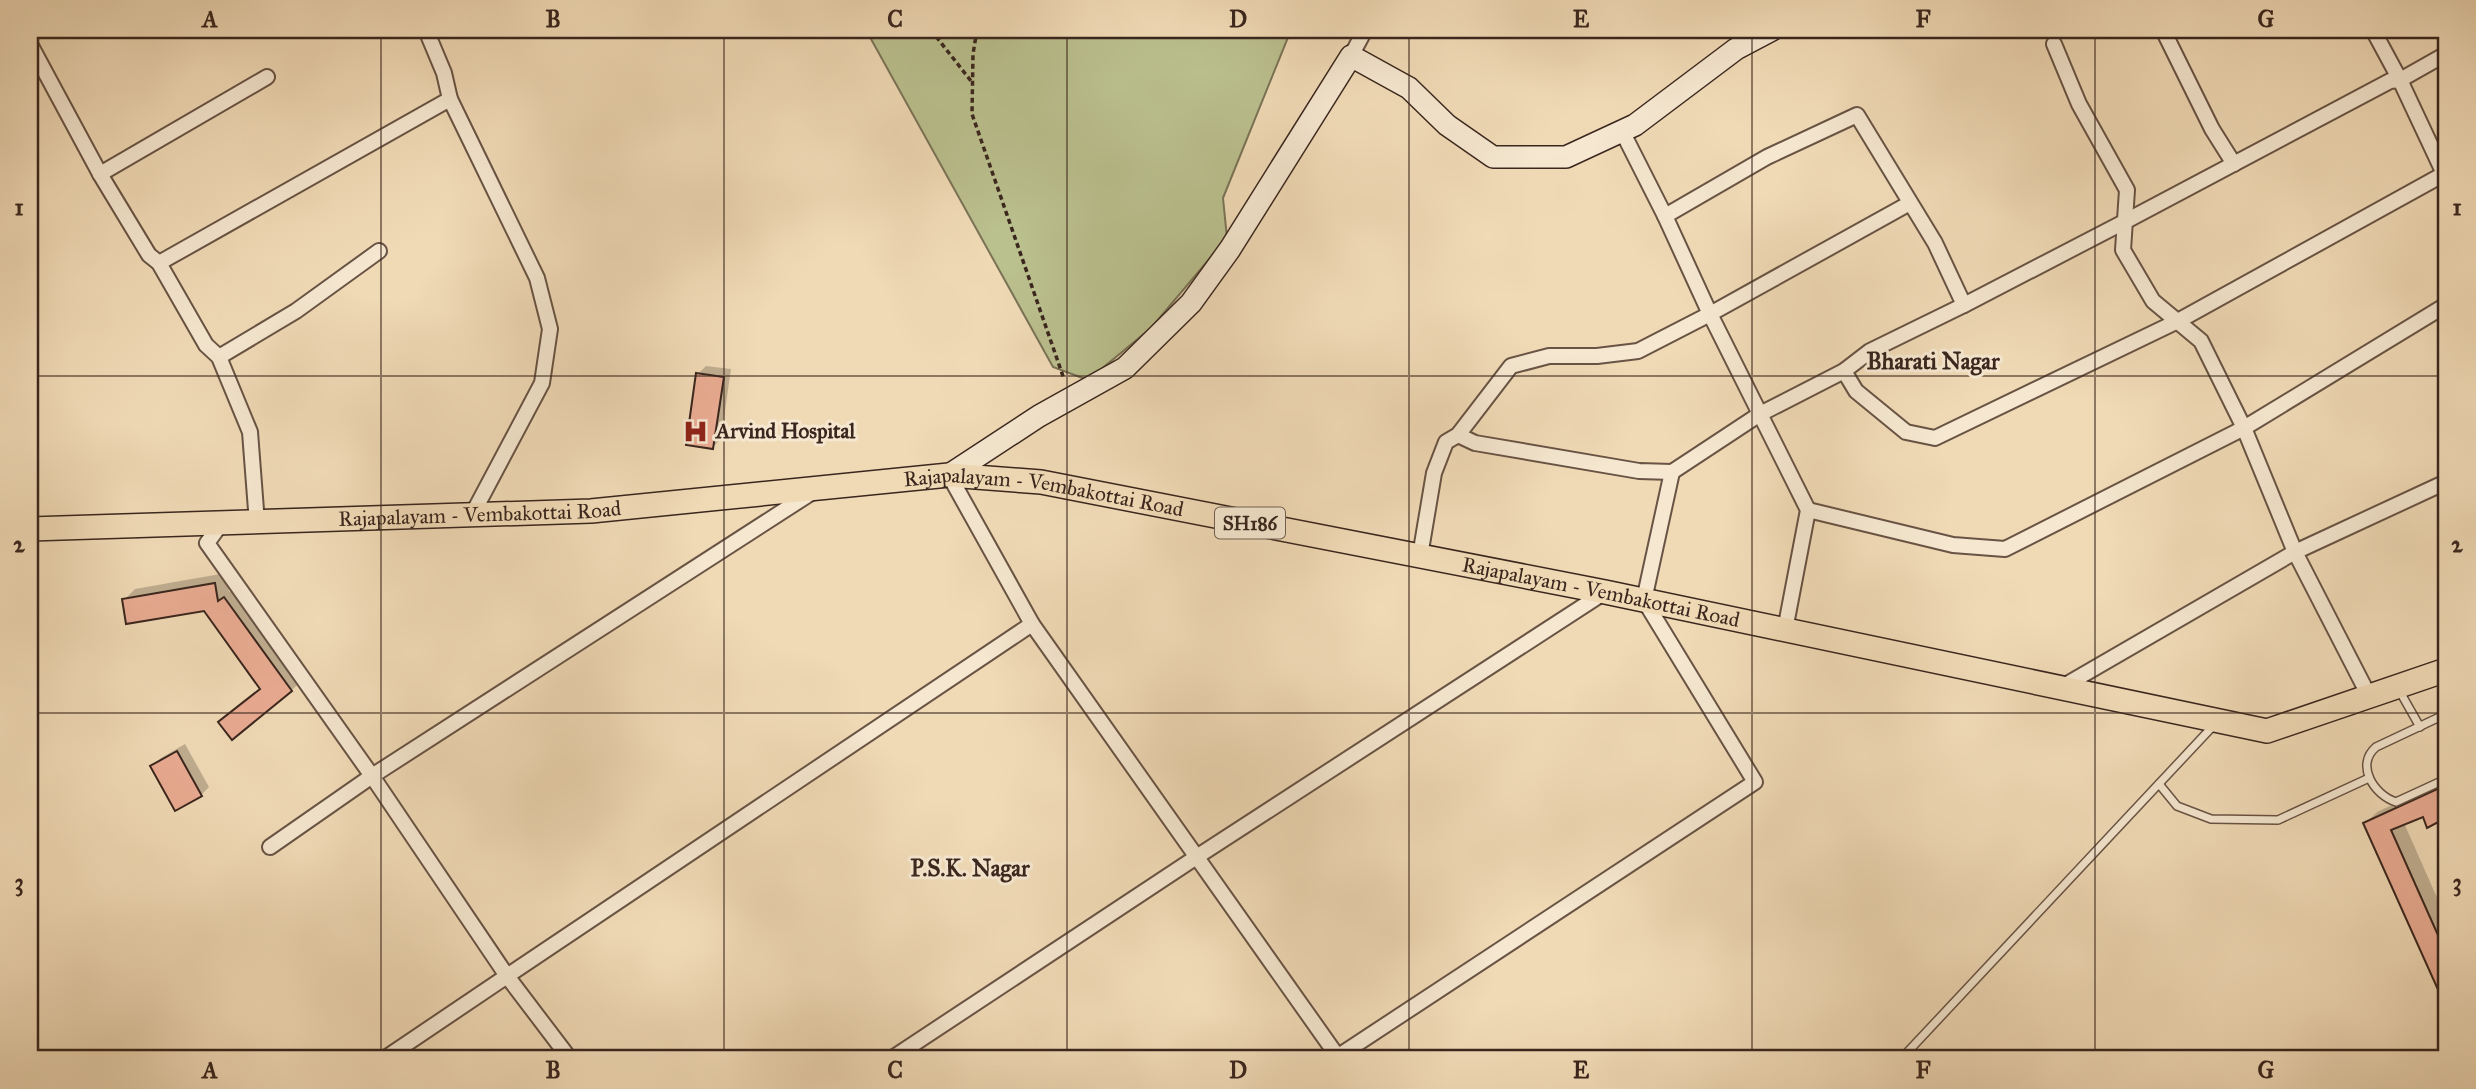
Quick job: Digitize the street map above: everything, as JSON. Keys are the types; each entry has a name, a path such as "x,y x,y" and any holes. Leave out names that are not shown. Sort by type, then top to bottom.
{"main road":[{"name":"Rajapalayam - Vembakottai Road","path":"30,529 591,511 949,475 1041,482 1605,592 2267,731 2446,670"}],"street":[{"path":"426,30 444,73 450,99 537,278 550,329 542,383 472,515"},
{"path":"1365,30 1352,56 1230,249 1191,303 1125,368 1039,416 949,475 1032,624 1198,856 1337,1058 1755,782 1644,600 1672,472"},
{"path":"1352,56 1409,88 1447,125 1493,157 1566,157 1635,125 1736,49 1772,30"},
{"path":"2162,30 2212,129 2234,163"},
{"path":"1844,370 1856,391 1906,432 1935,438 2178,321 2445,176 2400,80 2373,30"},
{"path":"30,44 100,174 149,255 159,263 206,345 219,357 250,432 257,523"},
{"path":"2054,44 2079,104 2127,190 2123,250 2153,301 2201,341 2244,428 2295,552 2369,696"},
{"path":"1458,435 1475,443 1625,469 1672,472 1760,414 1844,370 1870,351 1964,305 2446,54"},
{"path":"100,174 267,76"},
{"path":"159,263 450,99"},
{"path":"1665,216 1766,157 1857,115 1935,243 1964,305"},
{"path":"1622,131 1808,510 1786,630"},
{"path":"1420,556 1434,473 1446,442 1458,435 1511,366 1549,356 1597,356 1638,351 1910,203"},
{"path":"219,357 296,311 379,251"},
{"path":"1808,510 1952,545 2006,549 2244,428 2446,305"},
{"path":"2062,687 2295,552 2446,482"},
{"path":"270,847 372,776 818,488"},
{"path":"221,524 207,543 372,776 507,976 569,1059"},
{"path":"891,1059 1605,592"},
{"path":"384,1059 1032,624"}],"lane":[{"path":"2397,687 2420,727"},
{"path":"2446,714 2376,747 2369,753 2367,762 2369,778 2379,794 2396,803 2446,779"},
{"path":"1901,1059 2218,720"},
{"path":"2159,784 2177,806 2211,819 2278,820 2369,778"}],"path":[{"path":"931,30 972,83"},
{"path":"977,30 973,54 972,114 1071,398"}],"green space":[{"path":"866,30 1291,30 1223,198 1227,238 1151,328 1088,380 1053,367"}],"building":[{"path":"696,373 724,377 713,449 686,445"},
{"path":"215,583 218,601 224,597 292,691 232,740 218,722 260,689 204,611 126,624 122,599"},
{"path":"177,751 202,796 175,811 150,766"},
{"path":"2446,785 2446,818 2427,828 2423,817 2391,830 2446,953 2444,1003 2363,823"}],"place":[{"name":"Arvind Hospital","path":"696,431"}],"district":[{"name":"Bharati Nagar","path":"1933,361"},
{"name":"P.S.K. Nagar","path":"970,868"}]}
